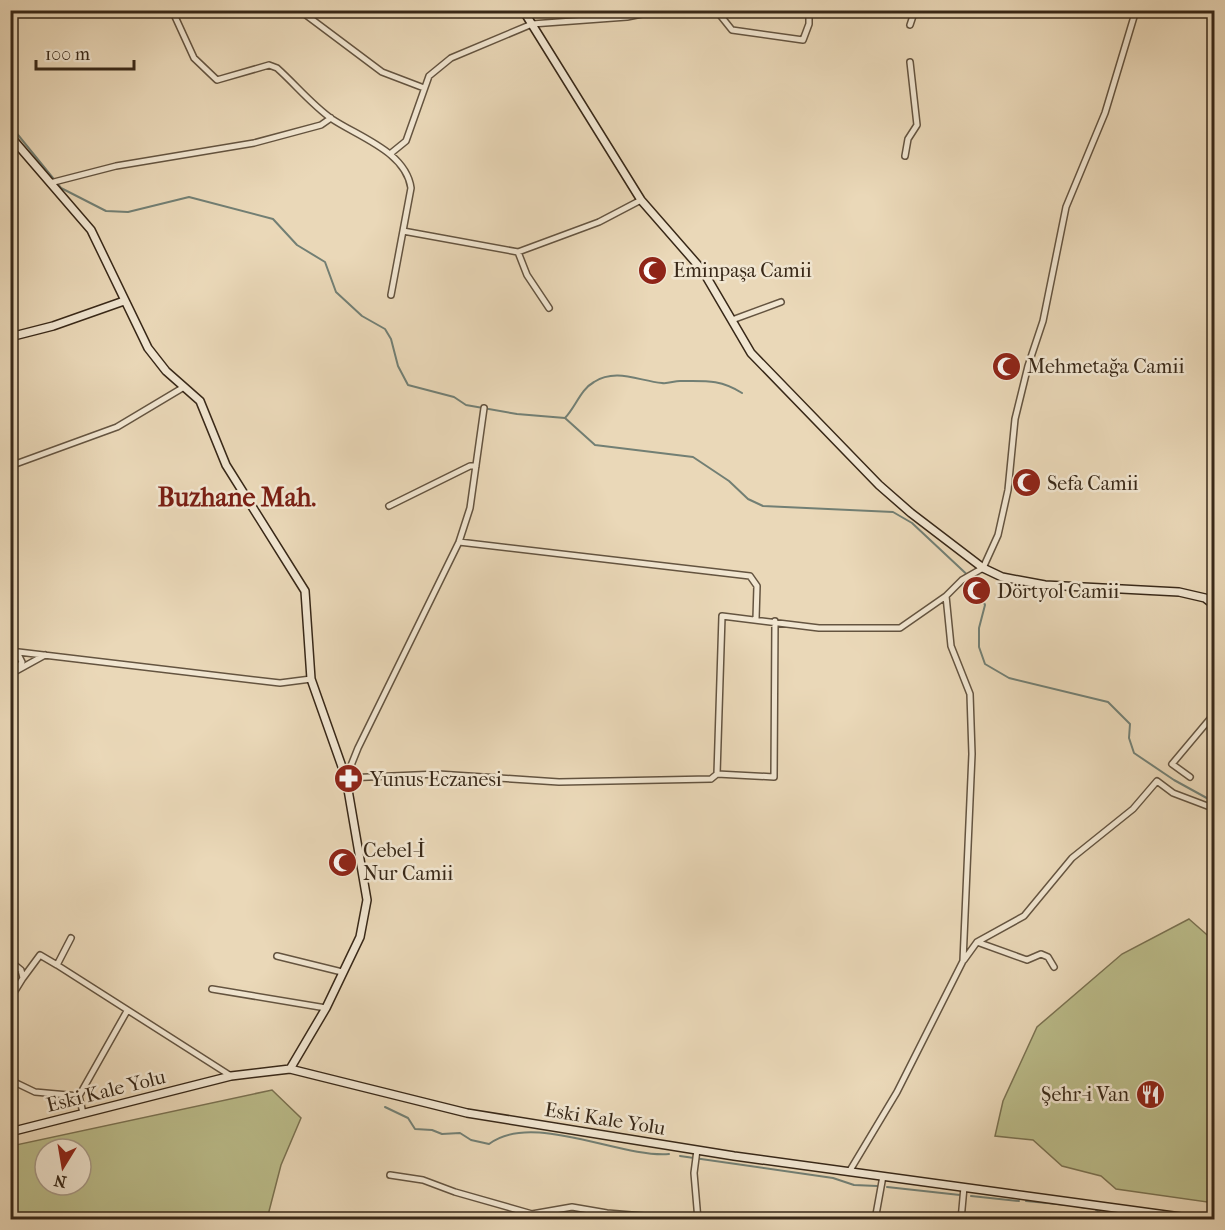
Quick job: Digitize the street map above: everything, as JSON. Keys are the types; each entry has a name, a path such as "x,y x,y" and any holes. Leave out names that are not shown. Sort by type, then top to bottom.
{"street":[{"path":"172,10 194,57 217,80 269,65 277,68 331,118 390,154 410,180 411,188 391,295"},
{"path":"523,10 641,200 703,271 752,353 879,484 911,513 980,570 1002,578 1045,585 1179,592 1205,598 1215,605"},
{"path":"390,154 406,141 429,76 451,58 532,24 627,17 662,10"},
{"path":"717,10 732,30 803,40 809,24 810,10"},
{"path":"910,26 915,10"},
{"path":"717,774 722,616 819,628 900,628 946,596 962,580 980,570 998,535 1008,490 1016,419 1028,366 1043,321 1066,207 1105,113 1136,10"},
{"path":"306,15 382,72 424,88"},
{"path":"905,156 908,139 917,125 910,62"},
{"path":"50,183 116,166 254,143 321,125 331,118"},
{"path":"10,136 91,230 148,348 166,371 200,401 226,465 305,591 311,679 346,778 367,900 360,937 326,1008 290,1069"},
{"path":"403,231 518,252 599,222 641,200"},
{"path":"518,252 527,275 549,308"},
{"path":"10,337 53,326 124,301"},
{"path":"732,320 781,302"},
{"path":"10,466 117,427 184,387"},
{"path":"346,778 358,748 459,542 470,508 484,408"},
{"path":"389,506 470,466 476,466"},
{"path":"459,542 750,576 757,586 756,619"},
{"path":"946,596 951,646 970,694 972,754 963,961"},
{"path":"346,778 438,774 504,780 587,782 711,779 717,774 774,777 775,621"},
{"path":"14,651 280,683 311,679"},
{"path":"13,673 22,662 14,651"},
{"path":"13,673 45,655"},
{"path":"1190,777 1172,764 1215,714"},
{"path":"849,1172 897,1092 963,961 977,942 1024,916 1072,858 1133,809 1157,781 1173,793 1210,807"},
{"path":"57,965 70,938"},
{"path":"977,942 1026,960 1041,954 1048,957 1054,967"},
{"path":"10,999 39,955 231,1076"},
{"path":"278,956 342,972"},
{"path":"10,961 21,970 23,978"},
{"path":"212,989 326,1008"},
{"path":"83,1113 79,1096 127,1011"},
{"name":"Eski Kale Yolu","path":"10,1132 231,1076 290,1069 467,1113 697,1152 1203,1220"},
{"path":"10,1080 35,1092 79,1096"},
{"path":"697,1152 694,1200 698,1220"},
{"path":"390,1175 423,1180 455,1192 532,1214 572,1207 607,1213 693,1220"},
{"path":"875,1220 883,1176"},
{"path":"961,1220 964,1187"},
{"path":"606,1220 607,1213"}],"green space":[{"path":"1189,919 1214,941 1214,1203 1116,1189 1101,1176 1062,1166 1033,1140 995,1136 1003,1101 1037,1027 1122,954"},
{"path":"272,1090 301,1118 281,1165 267,1219 11,1219 11,1146 33,1141 33,1197 93,1197 93,1137 53,1137"}],"waterway":[{"path":"10,125 61,188 106,211 128,212 189,197 273,219 297,245 325,262 336,292 362,316 385,329 391,339 398,366 408,385 454,397 466,405 517,414 565,418 595,445 693,457 729,481 748,499 763,506 893,512 912,523 975,582 985,605 979,628 979,647 985,664 1009,678 1108,702 1130,724 1129,738 1134,753 1174,780 1214,802"},
{"path":"565,418 589,385 611,376 628,376 664,383 712,382 727,385 742,393"},
{"path":"385,1107 408,1118 415,1129 432,1130 442,1134 460,1133 471,1140 489,1144 507,1135 528,1132 576,1138 649,1153 669,1154"},
{"path":"680,1156 833,1178 854,1185 877,1186"},
{"path":"887,1187 960,1195"},
{"path":"971,1196 1019,1201"},
{"path":"1026,1201 1068,1205"},
{"path":"1076,1206 1086,1208"},
{"path":"1096,1210 1101,1213 1101,1220"}],"place":[{"name":"Eminpaşa Camii","path":"652,270"},
{"name":"Mehmetağa Camii","path":"1006,366"},
{"name":"Sefa Camii","path":"1026,483"},
{"name":"Dörtyol Camii","path":"976,591"},
{"name":"Yunus Eczanesi","path":"349,779"},
{"name":"Cebel-İ Nur Camii","path":"342,862"},
{"name":"Şehr-i Van","path":"1150,1094"}],"district":[{"name":"Buzhane Mah.","path":"237,497"}]}
